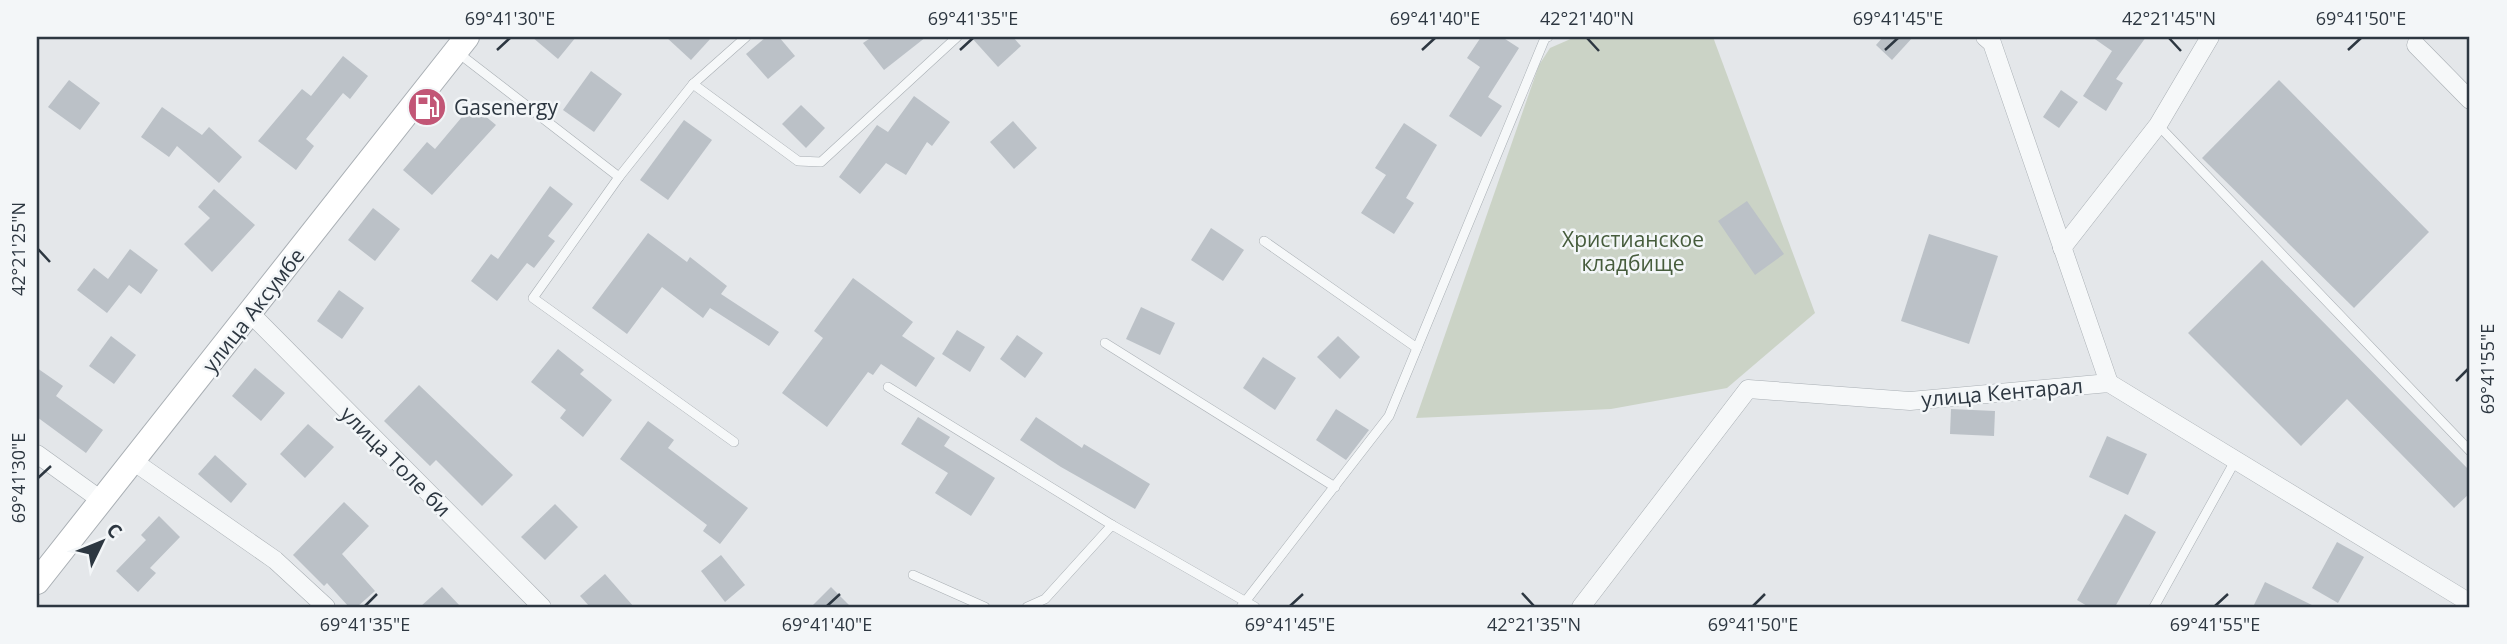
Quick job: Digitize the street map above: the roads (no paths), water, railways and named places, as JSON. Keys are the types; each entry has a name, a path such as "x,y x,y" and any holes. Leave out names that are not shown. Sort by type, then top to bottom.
{"main road":[{"name":"улица Аксумбе","path":"37,582 251,314 461,44"}],"street":[{"path":"1985,37 1992,43 2109,383"},
{"path":"2062,248 2158,125 2210,37"},
{"path":"2416,45 2470,100"},
{"name":"улица Толе би","path":"251,314 542,607"},
{"name":"улица Кентарал","path":"1581,607 1748,389 1910,401 2109,383 2470,603"},
{"path":"37,454 102,500"},
{"path":"133,461 275,560 326,607"}],"lane":[{"path":"734,442 533,298 619,177 694,84 746,37"},
{"path":"694,84 798,161 821,162 957,37"},
{"path":"888,387 1248,605 1389,416 1546,37"},
{"path":"461,44 619,177"},
{"path":"2158,125 2470,451"},
{"path":"1264,240 1418,348"},
{"path":"1105,343 1335,487"},
{"path":"2154,607 2235,461"},
{"path":"1027,607 1045,599 1112,525"},
{"path":"913,575 985,607"}],"place":[{"name":"Gasenergy","path":"427,107"}],"park label":[{"name":"Христианское кладбище","path":"1633,251"}]}
